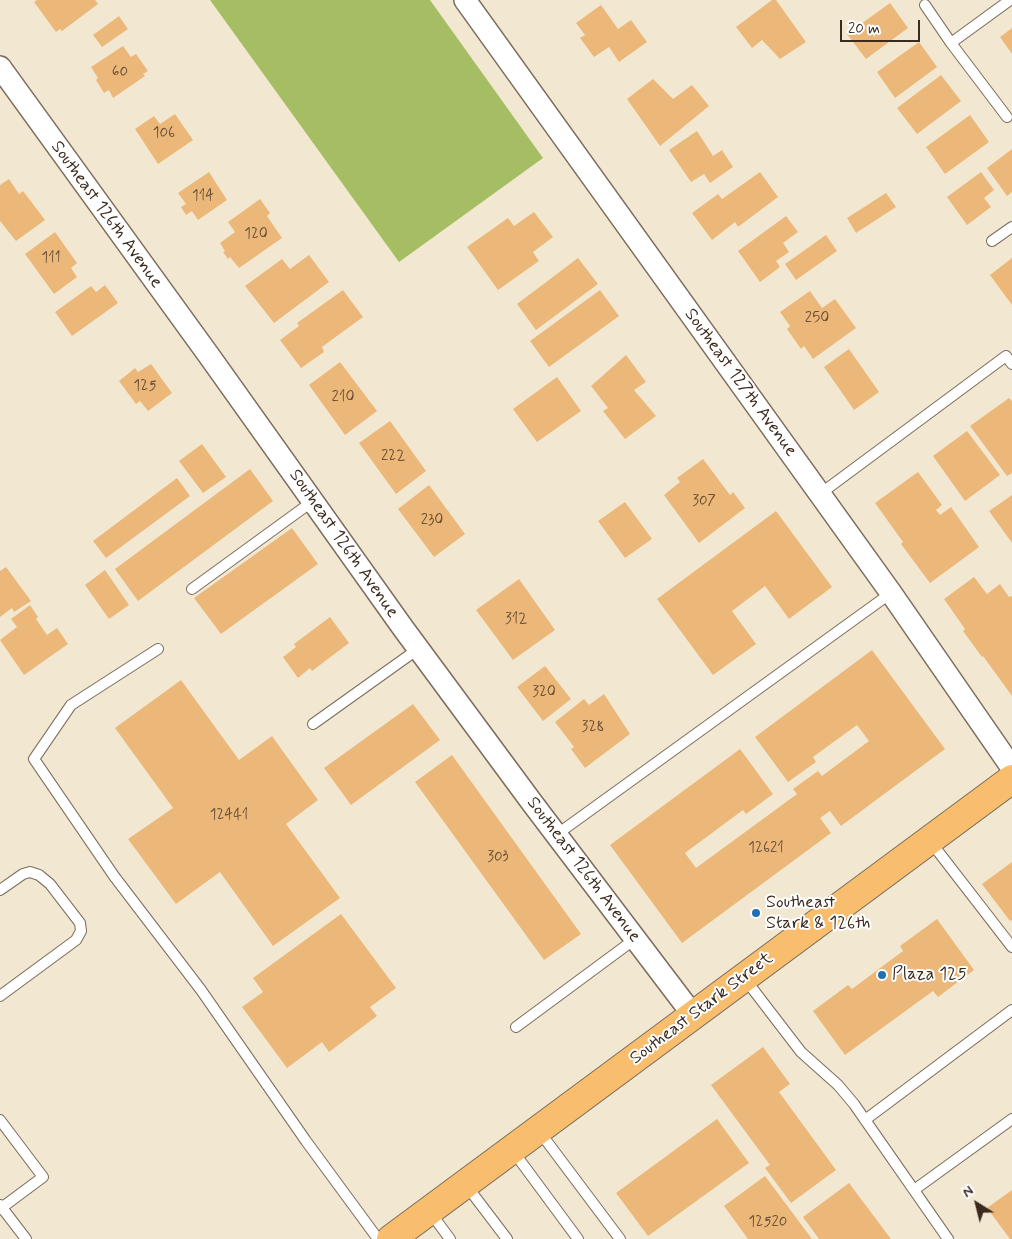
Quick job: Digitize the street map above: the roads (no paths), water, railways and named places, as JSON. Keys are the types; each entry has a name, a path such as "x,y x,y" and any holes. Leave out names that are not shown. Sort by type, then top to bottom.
{"main road":[{"name":"Southeast Stark Street","path":"391,1239 1012,779"}],"street":[{"name":"Southeast 127th Avenue","path":"465,0 891,593 1012,768"},
{"name":"Southeast 126th Avenue","path":"0,67 313,500 418,649 692,1015"}],"lane":[{"path":"950,43 1010,0"},
{"path":"925,5 950,43 1007,117"},
{"path":"992,241 1012,227"},
{"path":"820,494 1006,356 1012,364"},
{"path":"192,589 313,500"},
{"path":"556,835 891,593"},
{"path":"158,648 71,705 34,759 114,876 201,990 306,1141 378,1239"},
{"path":"313,724 418,649"},
{"path":"929,840 1012,947"},
{"path":"0,890 23,874 30,872 39,875 50,884 80,923 81,931 76,940 70,945 0,996"},
{"path":"516,1028 635,939"},
{"path":"744,977 801,1052 838,1085 865,1120 948,1239"},
{"path":"865,1120 1012,1010"},
{"path":"914,1190 1012,1119"},
{"path":"0,1120 43,1177 1,1207 26,1239"},
{"path":"538,1131 620,1239"},
{"path":"512,1150 578,1239"},
{"path":"466,1184 507,1239"},
{"path":"429,1211 450,1239"}],"place":[{"name":"Southeast Stark & 126th","path":"756,913"},
{"name":"Plaza 125","path":"882,975"}]}
